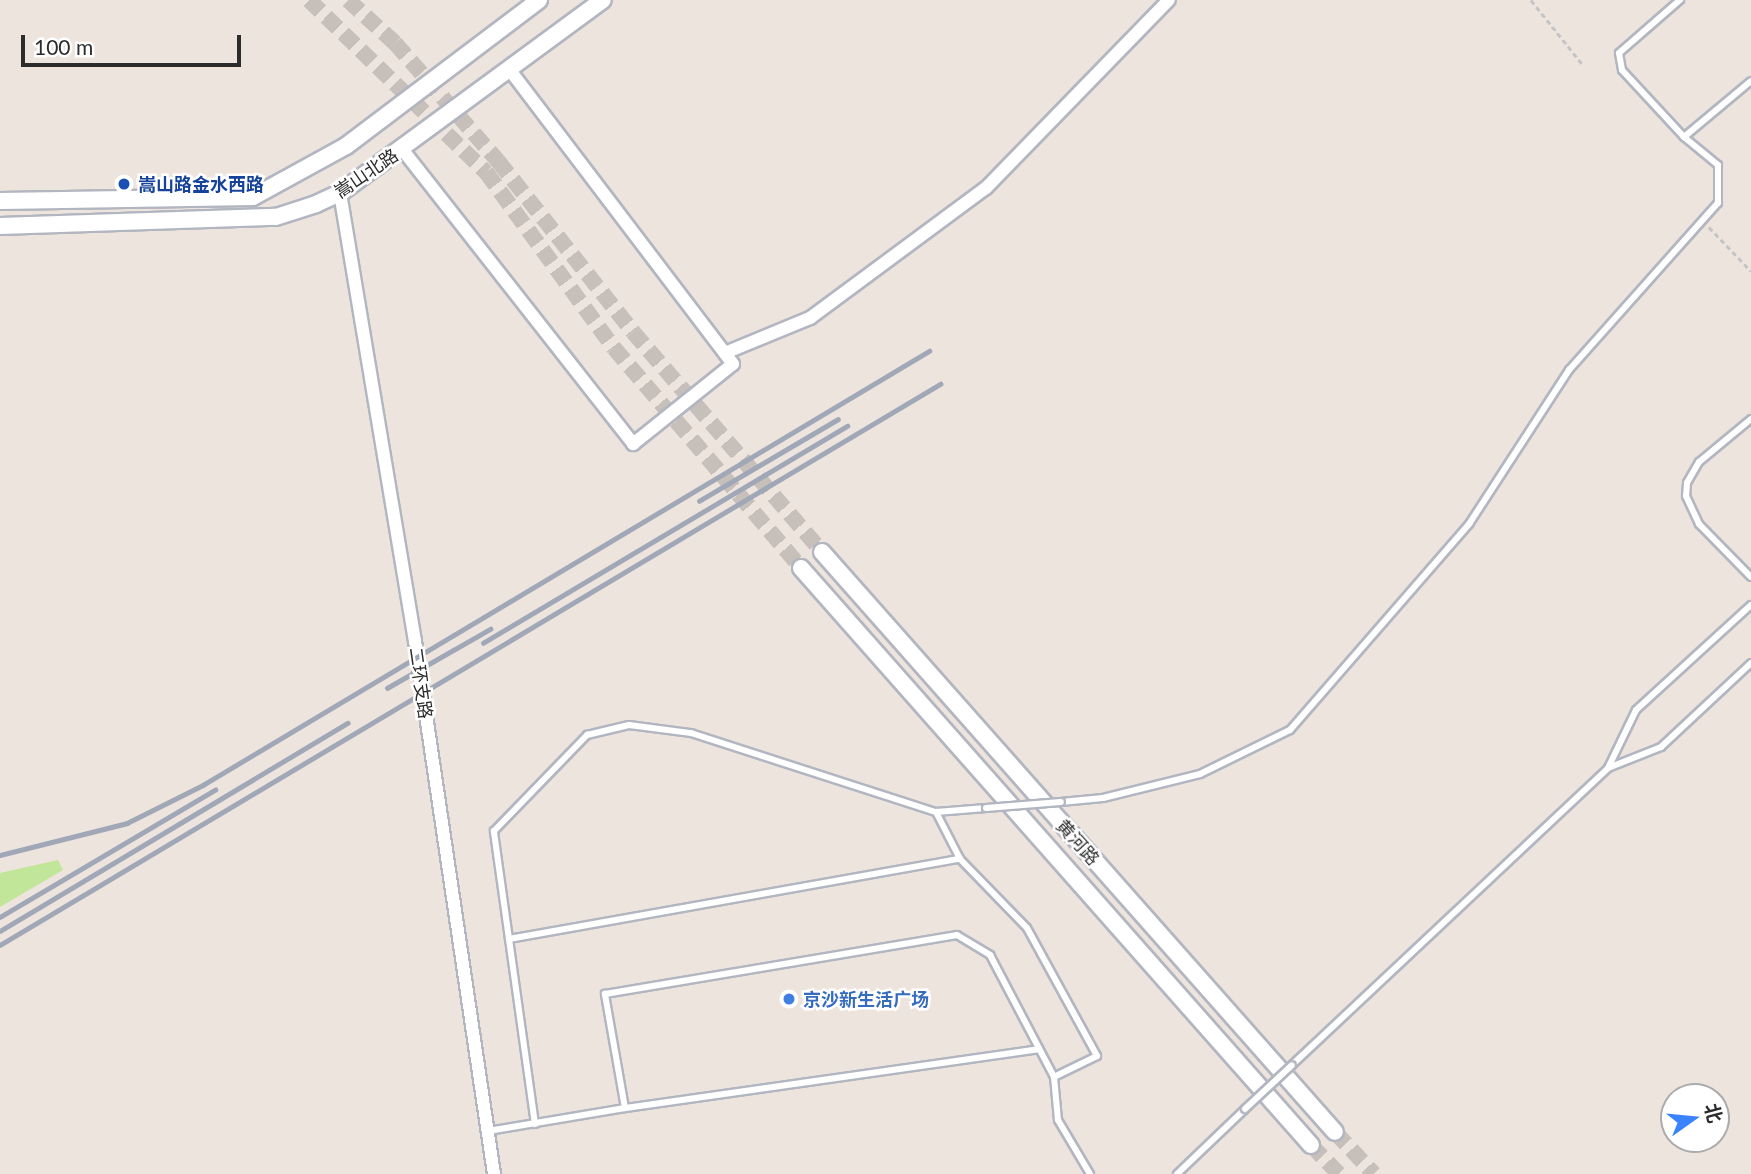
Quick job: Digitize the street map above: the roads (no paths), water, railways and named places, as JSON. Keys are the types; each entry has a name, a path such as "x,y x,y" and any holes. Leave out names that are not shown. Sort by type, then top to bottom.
{"main road":[{"name":"嵩山北路","path":"0,201 253,197 346,146 539,0"},
{"name":"嵩山北路","path":"0,226 276,217 341,193 603,0"},
{"name":"黄河路","path":"822,552 1335,1132"},
{"name":"黄河路","path":"801,568 1311,1144"}],"street":[{"path":"725,353 810,318 986,188 1169,0"},
{"path":"402,149 633,444 733,364 510,70"},
{"name":"二环支路","path":"341,193 413,627 494,1174"}],"lane":[{"path":"535,1124 494,831 587,735 629,725 691,733 936,812 1103,798 1200,774 1290,730 1469,524 1569,370 1718,203 1718,165 1684,138 1622,70 1619,53 1680,0"},
{"path":"1684,138 1751,81"},
{"path":"1751,419 1699,462 1687,483 1686,496 1699,524 1751,577"},
{"path":"1177,1174 1608,768 1636,710 1751,605"},
{"path":"1608,768 1661,747 1751,663"},
{"path":"936,812 960,859 1027,928 1097,1056 1054,1077"},
{"path":"509,939 960,859"},
{"path":"625,1108 605,994 957,935 990,955 1054,1077 1058,1120 1090,1174"},
{"path":"488,1131 625,1108 1039,1049"}],"tunnel":[{"path":"309,0 486,172 614,348 801,568"},
{"path":"348,0 395,43 498,161 633,332 822,552"},
{"path":"1335,1132 1374,1174"},
{"path":"1311,1145 1339,1174"}],"railway":[{"path":"0,855 127,823 203,785 929,351"},
{"path":"0,945 940,384"},
{"path":"699,501 838,419"},
{"path":"483,643 847,426"},
{"path":"387,688 490,629"},
{"path":"0,931 348,723"},
{"path":"0,917 215,790"}],"place":[{"name":"嵩山路金水西路","path":"124,184"},
{"name":"京沙新生活广场","path":"789,999"}]}
